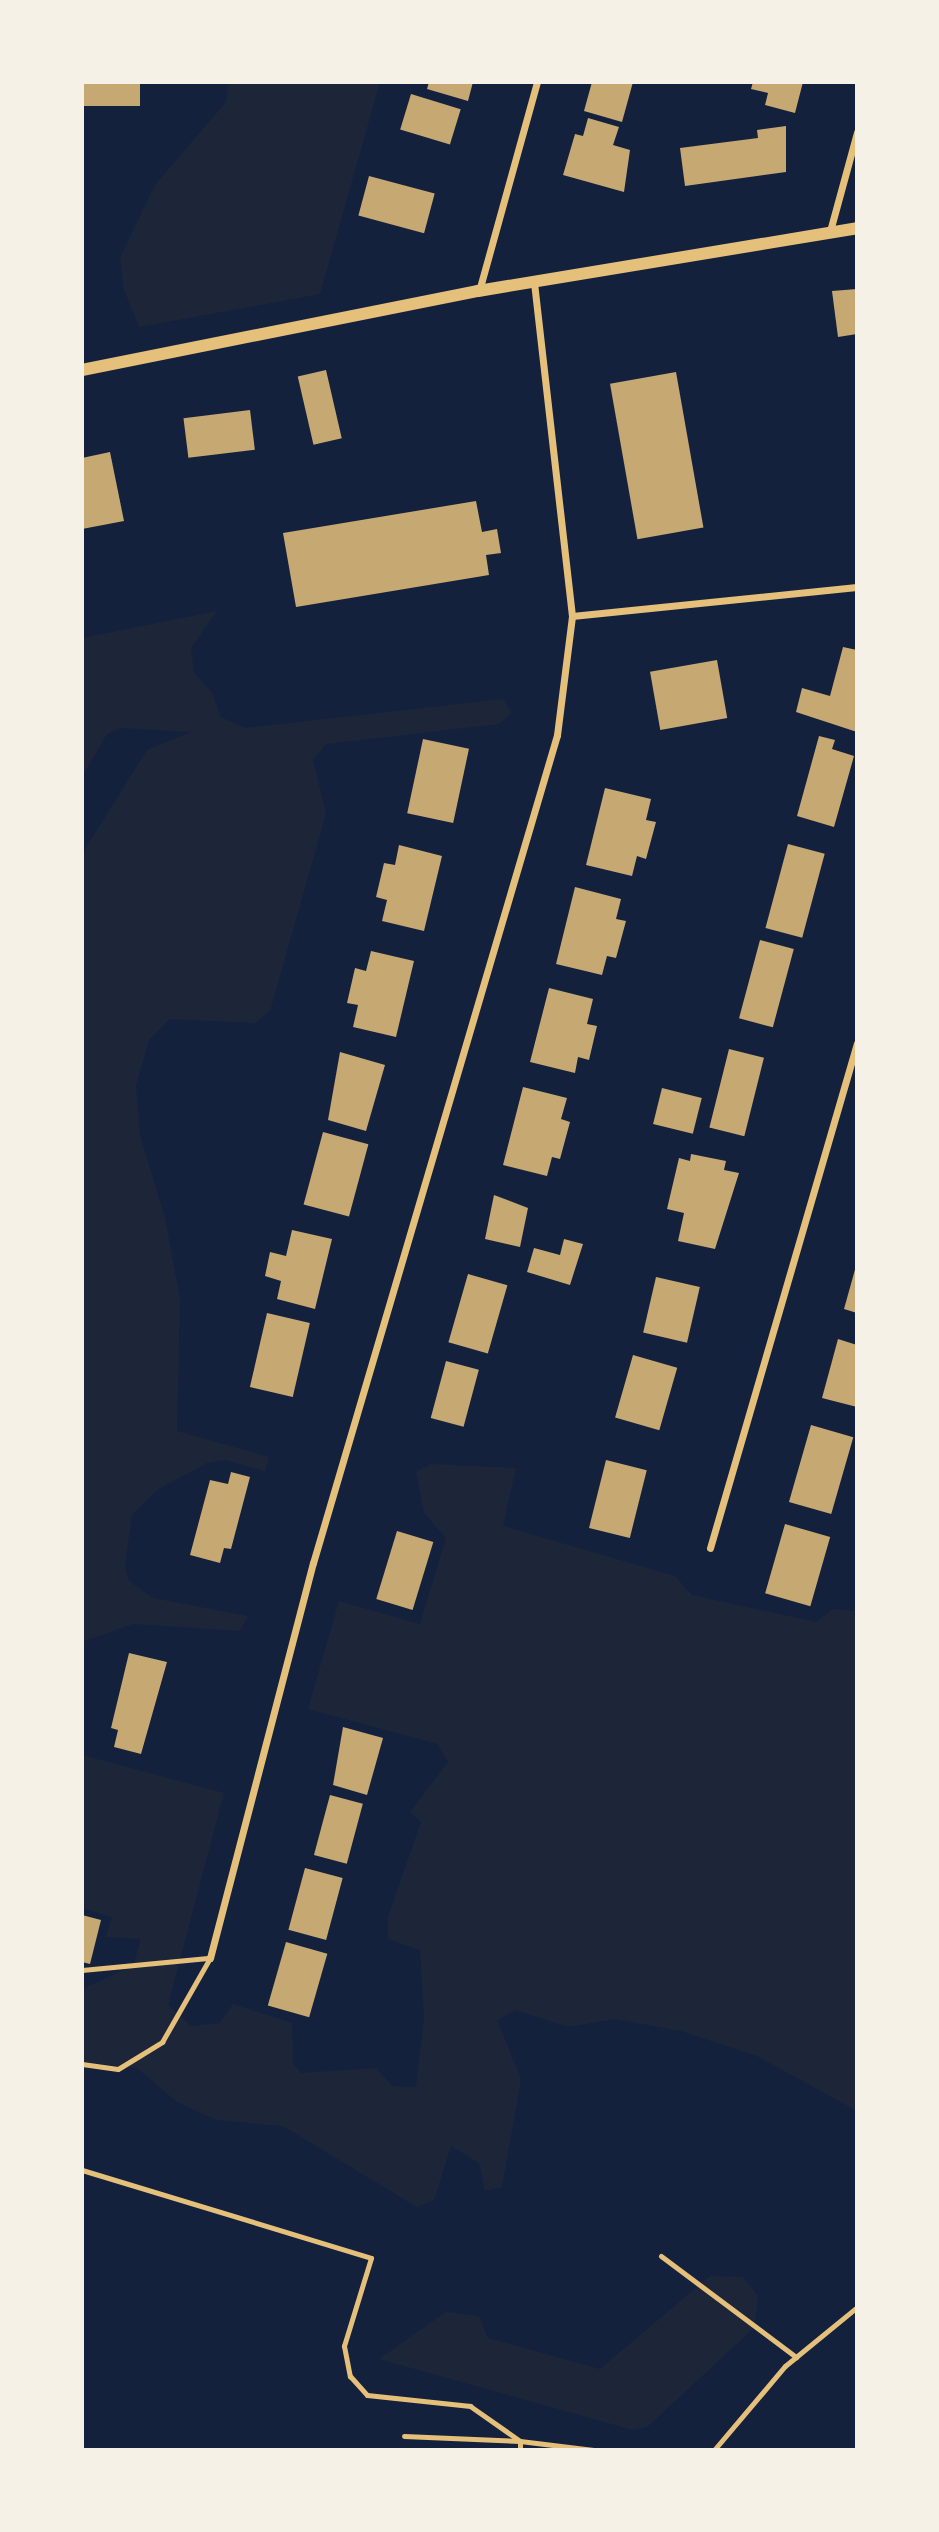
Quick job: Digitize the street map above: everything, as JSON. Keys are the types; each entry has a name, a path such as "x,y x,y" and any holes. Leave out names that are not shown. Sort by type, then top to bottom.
{"street":[{"path":"478,291 537,82"},
{"path":"830,231 857,132"},
{"path":"82,370 478,291 857,228"},
{"path":"211,1958 313,1563 557,735 572,615 534,282"},
{"path":"572,615 857,587"},
{"path":"710,1548 857,1043"}],"lane":[{"path":"82,1970 211,1958"},
{"path":"82,2064 118,2069 155,2049 180,2018 211,1958"},
{"path":"82,2169 371,2258 344,2346 350,2376 367,2395 470,2406 520,2441"},
{"path":"661,2256 796,2357"},
{"path":"714,2450 796,2357 857,2307"},
{"path":"404,2436 520,2441 593,2450"},
{"path":"520,2441 520,2450"}],"shaded area":[{"path":"228,82 380,82 320,294 139,327 124,290 120,257 155,185 226,102"},
{"path":"217,611 191,648 194,672 212,693 221,717 245,728 503,699 512,713 499,724 326,744 313,760 326,814 270,1011 255,1023 170,1019 149,1040 136,1086 140,1135 165,1218 180,1299 177,1431 269,1457 265,1471 225,1460 207,1463 157,1490 132,1515 125,1567 129,1581 153,1598 248,1616 240,1631 133,1624 82,1642 82,854 147,750 191,732 120,728 107,734 82,777 82,638"},
{"path":"431,1464 516,1468 503,1526 675,1576 692,1595 816,1622 833,1609 857,1611 857,2111 757,2056 681,2031 615,2019 568,2027 516,2010 497,2020 521,2079 502,2187 485,2191 479,2163 451,2146 434,2200 417,2207 283,2126 216,2120 177,2102 137,2068 82,2062 82,1989 133,1966 141,1939 106,1937 112,1917 82,1908 82,1755 224,1793 168,2005 191,2026 220,2023 233,2004 292,2023 293,2064 301,2073 376,2068 392,2086 416,2087 424,2019 420,1950 388,1939 388,1917 421,1822 410,1812 448,1762 438,1744 308,1709 339,1601 420,1624 446,1538 424,1513 416,1472"},
{"path":"710,2276 743,2277 758,2296 754,2328 647,2427 633,2430 379,2359 446,2312 479,2316 488,2338 600,2369"}],"building":[{"path":"82,82 140,82 140,106 82,106"},
{"path":"429,82 473,82 468,101 427,89"},
{"path":"592,82 633,82 622,122 584,111"},
{"path":"753,82 803,82 795,113 765,105 768,93 751,89"},
{"path":"411,94 461,109 450,145 400,129"},
{"path":"588,118 619,127 613,145 630,150 624,192 563,175 575,134 583,136"},
{"path":"786,126 786,172 685,186 680,148 758,138 757,130"},
{"path":"369,176 435,194 424,233 358,216"},
{"path":"857,289 857,334 838,337 832,291"},
{"path":"326,370 342,438 313,445 298,377"},
{"path":"676,372 703,528 637,539 610,384"},
{"path":"250,410 255,450 188,458 183,418"},
{"path":"110,452 124,521 82,529 82,458"},
{"path":"476,501 482,532 497,529 501,553 486,555 489,575 296,607 283,533"},
{"path":"843,647 857,650 857,732 796,712 802,688 830,696"},
{"path":"717,660 727,718 660,730 650,672"},
{"path":"819,736 835,740 832,749 854,756 834,827 797,816"},
{"path":"423,739 469,749 453,823 407,813"},
{"path":"605,788 651,799 646,820 656,822 646,859 637,856 632,876 586,865"},
{"path":"788,844 825,854 802,938 765,928"},
{"path":"399,845 442,856 424,931 382,921 387,900 376,897 384,863 395,865"},
{"path":"575,887 621,899 616,919 626,921 616,958 607,956 602,975 556,964"},
{"path":"760,940 794,949 773,1027 739,1018"},
{"path":"371,951 414,961 396,1037 353,1027 358,1005 347,1003 355,968 366,971"},
{"path":"549,988 593,999 587,1024 597,1026 589,1060 578,1057 575,1073 530,1062"},
{"path":"729,1049 764,1058 744,1136 709,1128"},
{"path":"340,1052 385,1065 366,1131 328,1120"},
{"path":"523,1087 567,1098 561,1119 570,1122 560,1159 552,1157 547,1176 503,1165"},
{"path":"662,1088 702,1098 693,1134 653,1124"},
{"path":"323,1132 368,1144 349,1217 304,1204"},
{"path":"691,1154 726,1161 724,1170 739,1173 715,1249 678,1241 684,1213 667,1209 679,1158 690,1161"},
{"path":"494,1195 528,1208 520,1247 485,1239"},
{"path":"292,1230 332,1239 315,1309 277,1299 281,1281 265,1276 270,1252 286,1256"},
{"path":"564,1239 583,1244 570,1285 527,1272 534,1248 560,1255"},
{"path":"857,1266 857,1313 844,1309"},
{"path":"468,1274 507,1285 488,1354 448,1342"},
{"path":"656,1277 700,1287 687,1343 643,1333"},
{"path":"267,1313 310,1323 293,1397 250,1387"},
{"path":"838,1339 857,1345 857,1407 822,1398"},
{"path":"633,1355 677,1368 659,1430 615,1417"},
{"path":"446,1361 479,1370 464,1427 431,1418"},
{"path":"811,1425 853,1437 831,1514 789,1502"},
{"path":"606,1460 647,1470 630,1538 589,1528"},
{"path":"231,1472 250,1477 231,1549 224,1548 220,1563 190,1555 210,1480 228,1484"},
{"path":"785,1524 830,1537 810,1606 765,1593"},
{"path":"397,1531 433,1542 413,1610 376,1599"},
{"path":"129,1653 167,1662 141,1754 114,1747 118,1730 111,1728"},
{"path":"343,1727 383,1738 367,1795 333,1785"},
{"path":"330,1795 363,1804 347,1864 314,1855"},
{"path":"305,1868 343,1878 326,1940 288,1930"},
{"path":"82,1915 101,1920 90,1964 82,1962"},
{"path":"286,1942 327,1954 309,2017 268,2005"}]}
